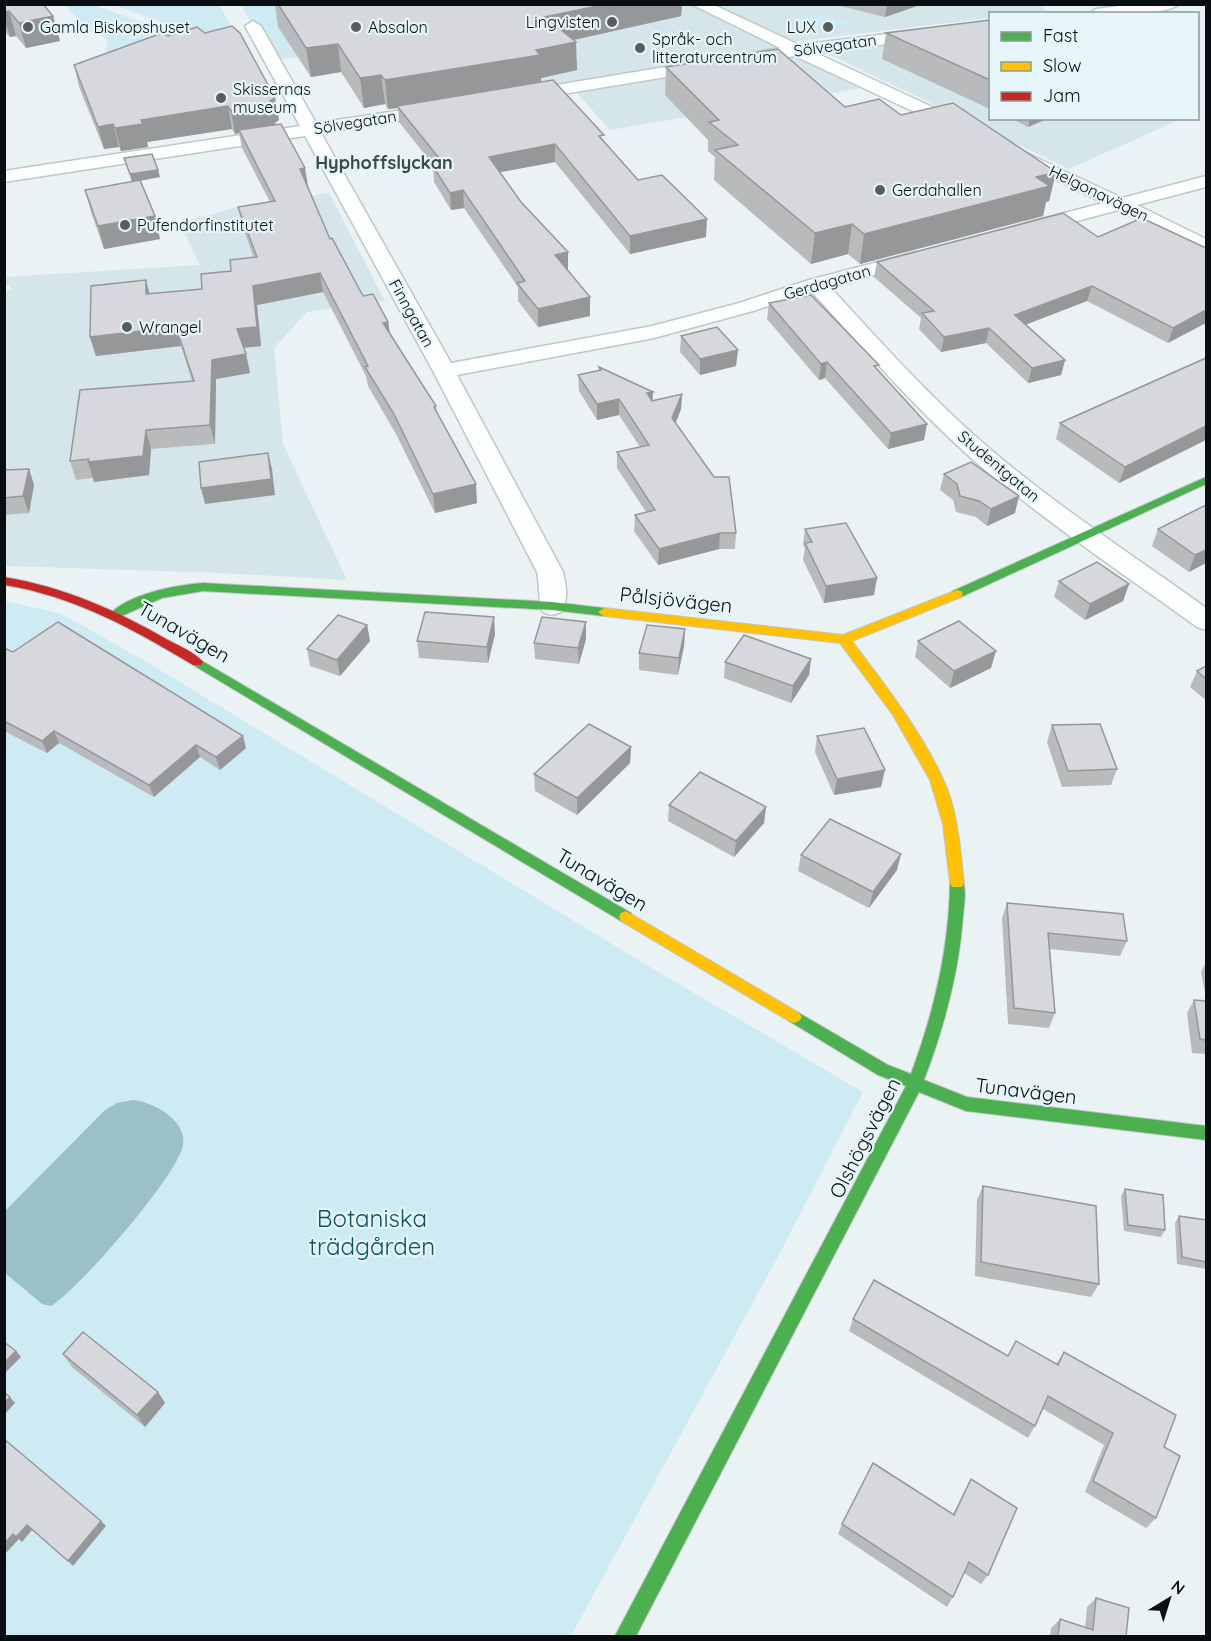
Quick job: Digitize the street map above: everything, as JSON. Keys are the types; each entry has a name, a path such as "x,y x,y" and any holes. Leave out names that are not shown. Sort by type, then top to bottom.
{"street":[{"path":"699,4 979,136"},
{"path":"1111,12 1172,4"},
{"name":"Finngatan","path":"253,26 444,371 550,572 554,590 552,606"},
{"name":"Sölvegatan","path":"508,98 799,50 989,26"},
{"name":"Sölvegatan","path":"4,177 452,107"},
{"name":"Helgonavägen","path":"999,146 1206,246"},
{"path":"1009,234 1206,181"},
{"name":"Gerdagatan","path":"444,371 654,332 746,307 816,284 941,251"},
{"name":"Studentgatan","path":"816,284 938,414 972,445 1051,509 1206,621"},
{"name":"Pålsjövägen","path":"115,615 150,595 182,587 552,606 844,639 978,586 1090,536 1206,480"},
{"name":"Tunavägen","path":"4,581 45,587 115,615 883,1070 966,1104 1206,1133"},
{"name":"Olshögsvägen","path":"625,1636 915,1084 928,1053 954,958 958,904 955,852 940,786 897,706 844,639"}],"shaded area":[{"name":"Språk- och litteraturcentrum","path":"418,4 1038,4 1046,11 989,12 989,18 782,43 799,50 541,93 393,44 271,61 253,26"},
{"path":"989,34 989,120 1179,120 1069,169 826,53"},
{"path":"801,56 862,88 610,130 577,93"},
{"path":"329,193 385,301 307,312 274,348 283,444 347,580 222,573 5,566 4,292 12,290 10,285 5,286 5,277 200,265 180,223 241,206","holes":["215,422 214,444 151,449 149,475 95,482 95,478 76,480"]},
{"path":"133,1100 159,1109 174,1120 180,1128 183,1145 177,1160 146,1205 103,1256 64,1296 51,1306 42,1304 5,1273 5,1211 105,1110 117,1103"}],"green space":[{"path":"64,5 93,5 190,39 101,66 107,51 105,50 108,44 106,38 92,32"},
{"path":"114,5 220,5 236,37 193,36 170,28 173,26"},
{"path":"241,5 423,5 279,27 293,49 280,51 261,25 253,26"},
{"path":"810,15 837,18 857,24 799,31 792,24 794,18"},
{"name":"Botaniska trädgården","path":"5,601 62,614 145,661 660,973 863,1092 781,1251 571,1636 5,1636"}],"building":[{"path":"4,4 43,4 53,16 19,23 9,11 4,12"},
{"path":"278,4 607,4 545,17 576,42 536,50 540,55 385,80 381,75 360,78 338,44 306,48"},
{"path":"989,20 989,80 886,33"},
{"path":"232,26 240,33 275,98 270,101 272,105 231,111 228,106 141,120 143,124 115,128 113,124 98,127 74,65 162,33 168,36 197,27 205,33"},
{"path":"778,49 845,107 879,99 901,115 953,103 1056,172 1036,177 1050,186 864,234 852,224 815,233 715,150 738,145 709,122 719,120 666,67"},
{"path":"553,80 604,135 599,136 638,180 662,175 707,219 630,236 555,144 489,157 521,202 568,252 555,255 590,297 538,309 517,283 525,281 463,190 450,193 432,165 443,163 397,106"},
{"path":"281,124 305,168 300,169 330,239 332,238 363,296 373,294 388,322 383,323 436,406 434,407 476,484 433,494 394,414 365,367 368,366 320,273 253,286 257,327 237,329 246,354 212,360 210,425 146,430 143,456 88,462 89,459 70,461 80,390 194,381 176,327 90,337 91,286 146,280 146,294 202,289 201,274 231,271 230,260 257,257 238,207 275,201 239,130"},
{"path":"152,154 158,170 130,174 124,158"},
{"path":"140,180 155,216 98,226 85,190"},
{"path":"1063,213 1098,237 1142,218 1206,248 1206,310 1173,328 1092,286 1015,315 1065,360 1032,368 989,328 944,337 922,313 934,311 877,262"},
{"path":"811,295 879,365 874,366 927,424 891,433 827,362 821,364 769,303"},
{"path":"717,327 738,350 700,359 681,336"},
{"path":"1206,358 1206,426 1125,467 1060,423"},
{"path":"599,367 653,392 647,393 652,401 682,394 672,418 714,477 729,477 736,533 720,533 659,549 635,515 655,510 617,452 649,445 619,399 597,404 578,375 601,370"},
{"path":"268,453 271,479 201,488 199,462"},
{"path":"971,462 1019,496 991,509 979,501 960,496 957,484 944,474"},
{"path":"29,469 23,496 4,498 4,470"},
{"path":"1206,505 1206,550 1195,555 1158,529"},
{"path":"846,523 877,578 826,586 805,543 812,542 805,529"},
{"path":"1097,562 1129,584 1090,604 1059,581"},
{"path":"425,612 494,617 487,647 417,641"},
{"path":"338,615 367,625 337,660 307,649"},
{"path":"542,617 586,622 578,648 534,643"},
{"path":"959,621 996,651 954,671 918,641"},
{"path":"58,622 243,736 216,757 196,745 149,785 54,731 42,741 4,721 4,648 13,652"},
{"path":"647,625 685,629 679,658 639,653"},
{"path":"744,635 811,659 793,686 725,662"},
{"path":"1206,666 1206,679 1197,671"},
{"path":"589,724 631,747 577,798 534,774"},
{"path":"1100,724 1117,769 1068,771 1052,725"},
{"path":"864,728 885,770 837,779 817,736"},
{"path":"700,772 766,807 736,841 669,805"},
{"path":"830,819 901,854 873,892 801,855"},
{"path":"1007,903 1123,914 1127,941 1048,933 1055,1013 1014,1008"},
{"path":"1194,1000 1206,1001 1206,1040 1200,1039"},
{"path":"983,1186 1096,1206 1099,1284 981,1262"},
{"path":"1125,1189 1163,1195 1165,1230 1128,1225"},
{"path":"1179,1216 1206,1220 1206,1262 1182,1257"},
{"path":"874,1280 1008,1356 1016,1341 1058,1365 1064,1352 1176,1415 1164,1447 1180,1456 1156,1518 1093,1481 1113,1433 1048,1396 1035,1426 853,1319"},
{"path":"83,1332 158,1392 137,1415 63,1354"},
{"path":"4,1342 16,1351 4,1363"},
{"path":"4,1392 10,1397 4,1403"},
{"path":"4,1439 101,1521 68,1561 27,1525 16,1537 13,1534 4,1544"},
{"path":"873,1463 954,1515 971,1479 1017,1508 988,1575 969,1562 953,1597 842,1524"},
{"path":"1096,1598 1129,1608 1126,1636 1058,1636 1060,1619 1093,1630"}],"traffic: fast":[{"path":"957,594 1206,480"},
{"path":"115,615 158,595 179,589 203,587 552,606 604,612"},
{"path":"197,662 626,917"},
{"path":"625,1636 915,1084 946,985 955,935 957,883"},
{"path":"794,1017 883,1070 966,1104 1206,1133"}],"traffic: slow":[{"path":"604,612 844,639 957,594"},
{"path":"844,639 898,712 937,780 950,824 957,883"},
{"path":"626,917 794,1017"}],"traffic: jam":[{"path":"4,581 56,592 105,611 197,662"}],"place":[{"name":"Lingvisten","path":"612,22"},
{"name":"Gamla Biskopshuset","path":"28,27"},
{"name":"Absalon","path":"356,27"},
{"name":"LUX","path":"828,27"},
{"name":"Språk- och litteraturcentrum","path":"640,48"},
{"name":"Skissernas museum","path":"221,98"},
{"name":"Gerdahallen","path":"880,190"},
{"name":"Pufendorfinstitutet","path":"125,225"},
{"name":"Wrangel","path":"127,327"}],"district":[{"name":"Hyphoffslyckan","path":"384,163"}]}
